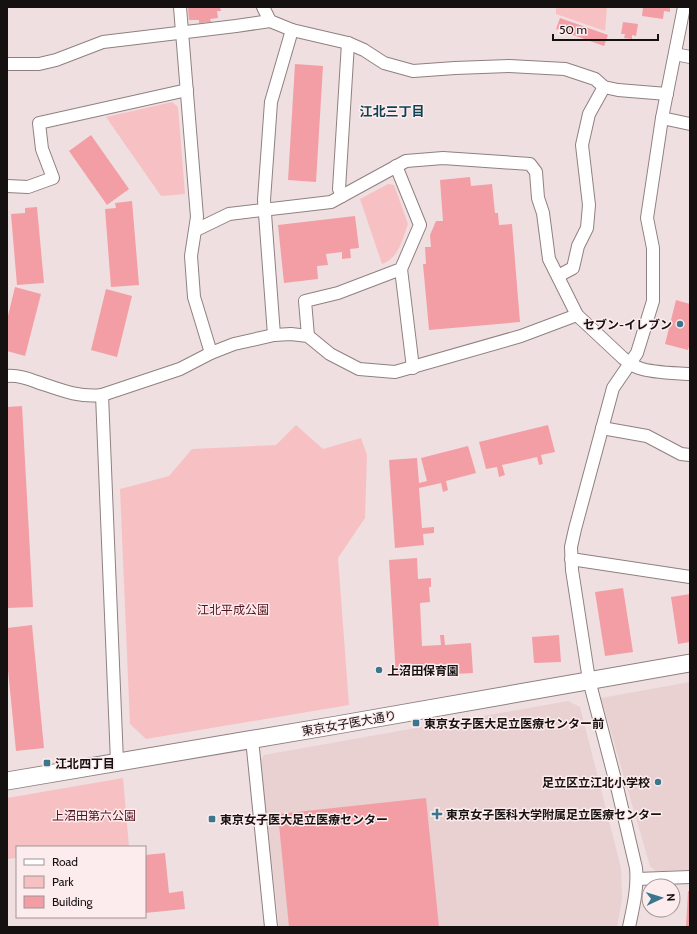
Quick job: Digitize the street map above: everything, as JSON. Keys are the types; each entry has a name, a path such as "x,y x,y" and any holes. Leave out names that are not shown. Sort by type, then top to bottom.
{"street":[{"path":"180,7 197,217 191,256 194,297 211,353"},
{"path":"263,7 270,21"},
{"path":"629,927 637,879 636,868 618,791 589,680 571,559 571,546 613,388 631,364 637,353 653,301 653,248 647,218 662,118 684,7"},
{"path":"7,64 39,64 56,60 103,42 270,21 292,30 348,43 364,50 384,63 413,71 509,66 565,69 595,79 604,87 620,91 667,94"},
{"path":"274,335 269,251 264,210 271,102 292,30"},
{"path":"342,196 339,189 348,43"},
{"path":"675,54 690,57"},
{"path":"558,276 573,268 578,246 587,228 589,205 582,145 589,114 604,87"},
{"path":"7,186 28,187 53,178 42,149 39,123 187,90"},
{"path":"662,118 690,124"},
{"path":"196,230 229,214 331,202 406,161 443,158 530,164 536,172 538,198 543,213 550,259 577,315 631,364 640,369 690,374"},
{"path":"396,166 420,225 401,269 413,368"},
{"path":"308,336 305,301 338,293 401,269"},
{"path":"7,376 17,375 69,393 94,396 102,395 180,369 211,353 234,344 274,335 291,334 308,336 330,354 359,369 395,372 521,336 577,315"},
{"path":"102,395 117,762"},
{"path":"602,428 647,436 681,454 690,455"},
{"path":"571,559 690,577"},
{"name":"東京女子医大通り","path":"7,781 589,680 690,664"},
{"path":"252,739 271,927"},
{"path":"637,879 690,877"}],"shaded area":[{"name":"足立区立江北小学校","path":"690,682 690,870 656,871 650,866 601,698"},
{"name":"東京女子医科大学附属足立医療センター","path":"568,701 580,707 621,868 622,899 617,927 279,927 260,760 264,755"}],"green space":[{"path":"556,7 607,7 605,31 556,14"},
{"path":"172,102 178,107 185,194 161,196 106,117"},
{"path":"388,184 394,185 408,224 402,242 396,253 388,261 382,264 360,199"},
{"name":"江北平成公園","path":"296,425 323,449 361,438 367,455 365,518 338,558 349,705 146,739 130,724 120,489 169,476 192,449 276,445"},
{"name":"上沼田第六公園","path":"123,778 129,846 16,846 16,858 7,859 7,798"}],"building":[{"path":"188,7 220,7 221,11 217,11 218,18 210,19 211,22 199,23 199,20 189,20"},
{"path":"643,7 670,7 670,12 664,11 663,19 642,16"},
{"path":"560,18 608,35 604,46 556,29"},
{"path":"623,22 638,24 636,36 632,35 632,39 624,38 625,34 621,34"},
{"path":"295,64 323,66 316,182 288,180"},
{"path":"91,135 129,189 107,205 69,151"},
{"path":"470,177 471,186 492,184 495,213 498,213 499,225 512,224 520,322 429,330 423,264 426,264 425,247 431,247 430,235 436,221 443,221 440,180"},
{"path":"132,201 139,285 111,287 105,209 116,208 115,203"},
{"path":"37,207 44,283 17,285 11,214 25,213 25,208"},
{"path":"355,216 359,248 350,249 351,258 342,259 342,252 326,254 328,265 317,266 318,279 284,283 278,225"},
{"path":"15,287 41,294 25,356 7,351 7,320"},
{"path":"106,289 132,296 117,357 91,350"},
{"path":"676,300 690,304 690,343 688,350 665,344"},
{"path":"22,406 33,607 7,608 7,407"},
{"path":"548,425 555,452 541,455 543,464 539,465 537,457 502,465 505,475 499,477 497,467 486,469 479,442"},
{"path":"468,446 476,473 446,481 448,490 443,492 441,483 419,488 422,528 434,527 434,533 423,534 424,545 395,548 389,460 417,458 419,483 427,481 421,458"},
{"path":"417,558 418,579 431,578 431,587 429,587 430,602 420,603 422,646 441,645 440,635 444,635 445,645 471,643 473,673 396,677 389,560"},
{"path":"623,588 633,652 605,656 595,592"},
{"path":"690,594 690,642 678,644 671,597"},
{"path":"32,625 44,748 16,751 7,660 7,628"},
{"path":"559,635 561,662 534,663 532,637"},
{"path":"426,798 439,927 289,927 278,814"},
{"path":"165,853 169,893 183,891 185,909 146,913 146,855"},
{"path":"688,891 690,891 690,927 686,927"}],"place":[{"name":"セブン-イレブン","path":"680,324"},
{"name":"上沼田保育園","path":"379,670"},
{"name":"東京女子医大足立医療センター前","path":"416,723"},
{"name":"江北四丁目","path":"47,763"},
{"name":"足立区立江北小学校","path":"658,782"},
{"name":"東京女子医科大学附属足立医療センター","path":"437,814"},
{"name":"東京女子医大足立医療センター","path":"212,819"}],"district":[{"name":"江北三丁目","path":"392,111"}]}
